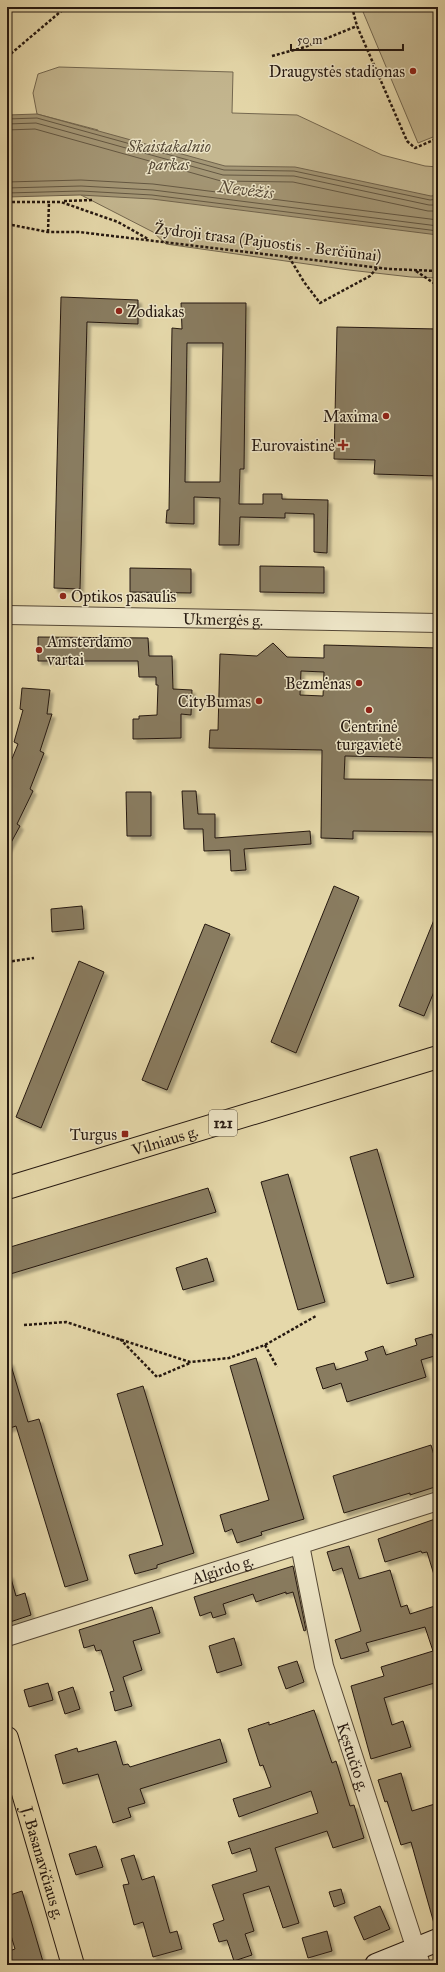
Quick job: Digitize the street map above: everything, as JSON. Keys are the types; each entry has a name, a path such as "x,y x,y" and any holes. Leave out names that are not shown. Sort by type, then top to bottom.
{"main road":[{"name":"Vilniaus g.","path":"7,1188 438,1057"},
{"name":"J. Basanavičiaus g.","path":"7,1738 73,1965"},
{"path":"376,1965 419,1957 438,1940"}],"street":[{"name":"Ukmergės g.","path":"7,615 438,623"},
{"name":"Algirdo g.","path":"7,1637 438,1500"},
{"name":"Kęstučio g.","path":"300,1545 324,1666 419,1957"}],"path":[{"path":"7,56 66,7"},
{"path":"352,7 357,26 407,141 415,148 438,138"},
{"path":"272,56 305,47 357,26"},
{"path":"61,202 93,200"},
{"name":"Žydroji trasa (Pajuostis - Berčiūnai)","path":"7,202 61,202 118,222 150,241 377,268 438,271"},
{"path":"48,202 48,232"},
{"path":"7,224 48,232 79,232 150,241"},
{"path":"289,258 304,282 320,303 370,276 377,268"},
{"path":"416,270 438,286"},
{"path":"7,962 34,958"},
{"path":"120,1339 157,1377 190,1362 229,1358 265,1345 316,1316"},
{"path":"24,1325 66,1322 190,1362"},
{"path":"265,1345 277,1367"}],"green space":[{"name":"Draugystės stadionas","path":"361,7 438,7 438,135 418,143"},
{"name":"Skaistakalnio parkas","path":"59,67 233,72 232,113 297,115 382,155 425,166 438,167 438,278 411,277 349,270 166,244 153,232 81,195 98,130 37,114 33,93 38,74"}],"water":[{"name":"Nevėžis","path":"37,114 225,166 295,167 431,196 438,195 438,235 152,199 80,195 7,197 7,115"}],"building":[{"path":"61,297 138,300 138,324 87,322 80,589 54,588"},
{"path":"181,303 246,303 244,469 240,469 239,504 263,504 263,494 282,494 282,499 328,500 327,553 314,552 314,514 285,513 285,518 240,517 239,545 219,545 220,498 194,497 194,524 166,523 167,510 169,510 172,328 182,329","holes":["187,343 223,343 220,482 185,482"]},
{"name":"Maxima","path":"337,327 438,329 438,476 374,474 375,460 334,459"},
{"path":"260,566 324,567 324,593 260,592"},
{"path":"130,568 191,569 191,593 130,592"},
{"path":"38,637 148,638 149,656 172,656 173,689 192,690 191,715 181,714 181,738 133,739 133,719 139,719 139,716 157,715 158,685 156,685 156,677 139,677 138,661 38,661"},
{"path":"273,643 287,657 324,658 324,645 438,648 438,758 345,756 344,779 438,780 438,832 353,831 353,839 321,838 322,750 209,748 210,730 218,730 220,654 257,656","holes":["301,671 324,672 323,696 300,695"]},
{"path":"22,688 50,690 47,714 52,714 40,751 44,753 30,789 33,791 17,824 20,826 7,850 7,771 18,744 14,742 23,710 20,709"},
{"path":"182,791 196,791 198,814 215,814 215,838 310,831 311,844 244,849 246,870 231,871 230,850 204,851 203,829 184,829"},
{"path":"126,792 151,792 151,836 127,836"},
{"path":"334,886 359,897 296,1053 271,1042"},
{"path":"82,906 84,929 52,932 51,909"},
{"path":"438,910 438,982 424,1016 399,1006"},
{"path":"205,924 230,934 167,1090 142,1080"},
{"path":"79,961 104,972 41,1128 16,1117"},
{"path":"377,1149 414,1277 387,1284 350,1157"},
{"path":"288,1174 325,1302 298,1310 261,1182"},
{"path":"208,1188 216,1212 7,1275 7,1248"},
{"path":"207,1258 214,1281 183,1290 176,1268"},
{"path":"432,1334 438,1355 421,1360 426,1377 347,1402 341,1383 323,1389 316,1368 334,1363 336,1370 368,1360 365,1352 383,1346 386,1355 417,1345 415,1339"},
{"path":"256,1358 304,1519 261,1532 262,1535 237,1543 232,1529 225,1532 220,1515 269,1500 230,1366"},
{"path":"7,1362 10,1362 28,1422 39,1419 88,1580 65,1587 16,1426 7,1429"},
{"path":"143,1386 194,1553 157,1565 157,1568 135,1574 129,1555 163,1545 117,1394"},
{"path":"431,1445 438,1469 438,1486 344,1513 333,1476"},
{"path":"438,1518 438,1577 435,1578 427,1552 422,1553 421,1551 385,1562 378,1539"},
{"path":"349,1546 359,1579 390,1570 401,1607 407,1605 410,1614 438,1605 438,1682 384,1698 392,1725 403,1721 411,1747 371,1759 351,1686 384,1676 381,1667 433,1651 425,1627 366,1643 369,1651 341,1659 335,1640 361,1631 342,1568 333,1571 327,1552"},
{"path":"293,1566 306,1630 304,1631 293,1592 286,1594 286,1592 256,1602 253,1594 223,1604 226,1614 213,1618 211,1612 200,1616 194,1597"},
{"path":"7,1575 10,1575 16,1596 25,1593 31,1615 7,1623"},
{"path":"152,1607 160,1633 133,1641 142,1670 123,1677 132,1706 115,1711 110,1692 114,1691 101,1650 96,1651 94,1645 84,1648 79,1630"},
{"path":"234,1638 242,1665 217,1673 209,1646"},
{"path":"297,1661 304,1682 286,1689 278,1667"},
{"path":"48,1683 53,1700 29,1707 24,1690"},
{"path":"73,1687 80,1709 65,1714 58,1692"},
{"path":"314,1710 332,1763 336,1761 350,1806 354,1805 364,1838 333,1848 327,1831 275,1848 299,1923 283,1928 269,1886 243,1894 254,1931 245,1934 252,1955 234,1961 227,1940 219,1942 213,1924 224,1920 212,1885 257,1871 250,1848 232,1854 228,1842 318,1813 311,1791 239,1817 233,1799 271,1787 263,1765 260,1766 248,1729 269,1722 269,1725"},
{"path":"220,1739 227,1762 140,1789 145,1803 128,1808 131,1817 113,1823 98,1774 63,1784 55,1755 77,1748 78,1752 116,1741 123,1765 128,1764 130,1767"},
{"path":"401,1773 412,1811 438,1803 438,1926 435,1927 411,1842 401,1845 387,1801 385,1802 378,1780"},
{"path":"96,1846 103,1867 76,1875 69,1854"},
{"path":"134,1855 142,1880 154,1876 170,1933 177,1931 182,1949 153,1957 143,1922 134,1925 123,1885 129,1884 121,1859"},
{"path":"341,1889 345,1903 334,1907 329,1892"},
{"path":"22,1891 44,1965 13,1965 9,1951 15,1949 7,1922 7,1896"},
{"path":"380,1906 390,1929 364,1940 354,1917"},
{"path":"327,1931 332,1951 308,1958 302,1938"}],"place":[{"name":"Draugystės stadionas","path":"413,71"},
{"name":"Zodiakas","path":"119,311"},
{"name":"Maxima","path":"386,416"},
{"name":"Eurovaistinė","path":"343,445"},
{"name":"Optikos pasaulis","path":"63,596"},
{"name":"Amsterdamo vartai","path":"39,650"},
{"name":"Bezmėnas","path":"359,683"},
{"name":"CityBumas","path":"259,701"},
{"name":"Centrinė turgavietė","path":"369,710"},
{"name":"Turgus","path":"125,1134"}]}
